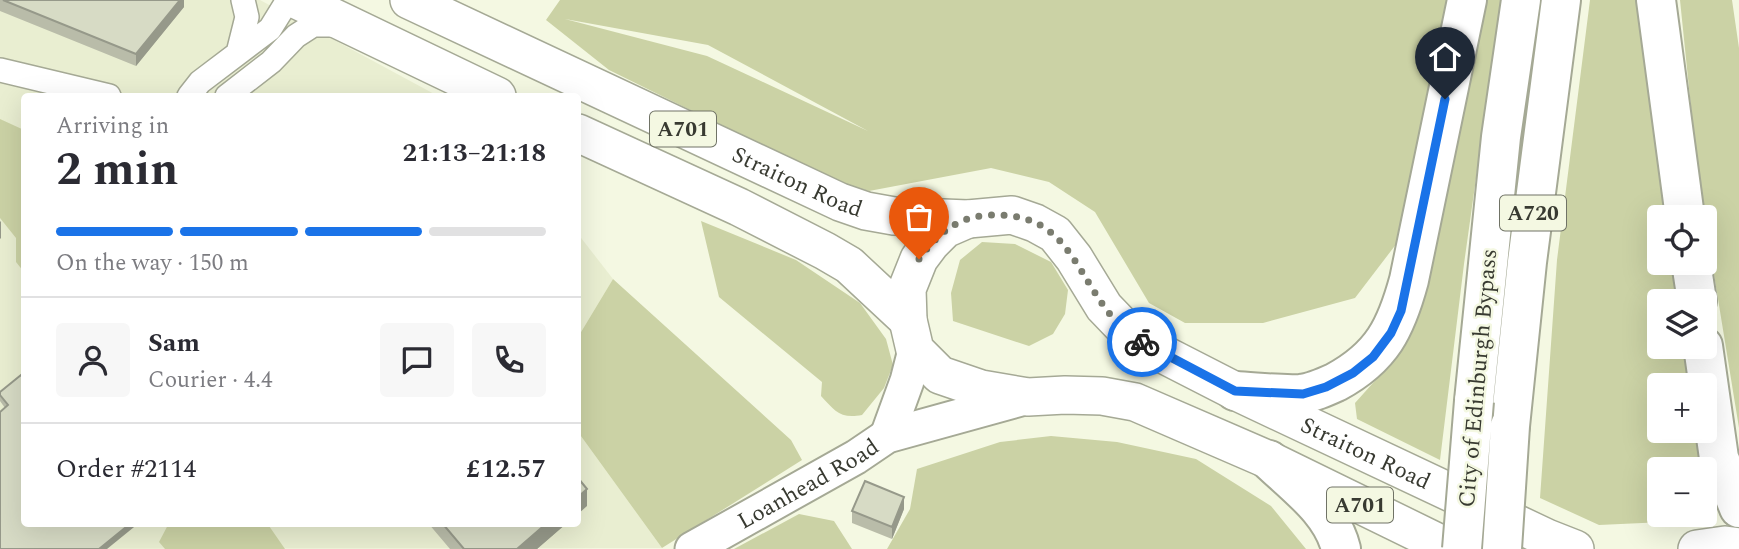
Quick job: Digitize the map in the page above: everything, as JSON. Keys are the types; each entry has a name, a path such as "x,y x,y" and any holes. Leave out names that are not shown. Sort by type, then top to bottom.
{"highway":[{"path":"1235,391 1303,394 1326,387 1353,373 1373,357 1391,333 1401,311 1409,280 1467,0"},
{"name":"City of Edinburgh Bypass","path":"1462,549 1501,136 1521,0"},
{"name":"City of Edinburgh Bypass","path":"1502,549 1510,426 1527,262 1560,0"},
{"path":"1656,0 1683,205"},
{"path":"1705,359 1719,458 1739,508"},
{"path":"1269,460 1323,511 1339,540 1340,549"}],"main road":[{"name":"Straiton Road","path":"409,0 840,202 866,211 894,216 968,219 1012,215 1035,223 1055,234 1082,270 1104,307 1128,331 1153,349 1235,391 1574,549"},
{"path":"298,8 352,26 491,93"},
{"name":"Straiton Road","path":"581,134 739,206 849,265 912,335 940,375 981,390 1028,397 1077,395 1135,402 1269,460 1451,549"},
{"name":"Straiton Road","path":"912,335 907,289 919,259 945,229 968,219"},
{"name":"Loanhead Road","path":"887,436 907,381 912,335"},
{"name":"Loanhead Road","path":"692,549 856,457 887,436 1028,397"},
{"path":"1697,549 1725,545 1739,547"}],"street":[{"path":"238,53 247,17 243,0"},
{"path":"191,93 200,82 298,8"},
{"path":"231,93 271,62 298,8"},
{"path":"0,70 96,93"}],"shaded area":[{"path":"0,0 260,0 432,93 21,93 21,527 581,527 581,436 662,548 0,549"},
{"path":"560,0 1454,0 1397,243 1355,298 1263,323 1185,323 1149,303 1095,212 1049,182 991,168 869,191 839,183 609,70 546,20","holes":["565,19 708,45 868,131 707,56"]},
{"path":"1481,0 1501,0 1440,460 1357,419 1355,403 1398,355 1416,316"},
{"path":"1590,0 1642,0 1668,205 1647,205 1647,275 1677,275 1678,289 1647,289 1647,359 1688,359 1689,373 1647,373 1647,443 1698,443 1700,457 1647,457 1647,523 1599,525 1540,498 1557,260"},
{"path":"1680,0 1732,0 1739,48 1739,428 1714,275 1717,275 1717,205 1703,205"},
{"path":"0,119 21,129 21,268 16,262 16,238 0,218"},
{"path":"701,221 796,260 860,303 886,339 893,365 884,388 862,415 848,416 834,410 821,396 822,382 719,297"},
{"path":"581,238 613,279 581,332"},
{"path":"982,242 1015,244 1051,262 1068,290 1065,314 1053,334 1029,346 953,321 951,293 960,260"},
{"path":"613,279 791,440 802,460 662,548 581,436 581,332"},
{"path":"1051,436 1117,442 1196,459 1271,506 1306,549 887,549 910,509 917,469 1000,442"},
{"path":"799,514 834,521 852,549 734,549"},
{"path":"167,527 270,527 285,549 165,549 159,542"}],"building":[{"path":"3,0 180,0 136,54"},
{"path":"21,375 21,527 126,527 99,549 0,549 0,412 8,405 0,392"},
{"path":"865,481 904,497 892,527 852,511"},
{"path":"581,482 587,489 581,494"},
{"path":"445,527 542,527 517,549 464,549"}],"way so far":[{"path":"919,259 945,229 968,219 1012,215 1035,223 1055,234 1074,258 1104,307 1142,342"}],"route":[{"path":"1142,342 1235,391 1303,394 1326,387 1353,373 1373,357 1391,333 1401,311 1445,99"}]}
